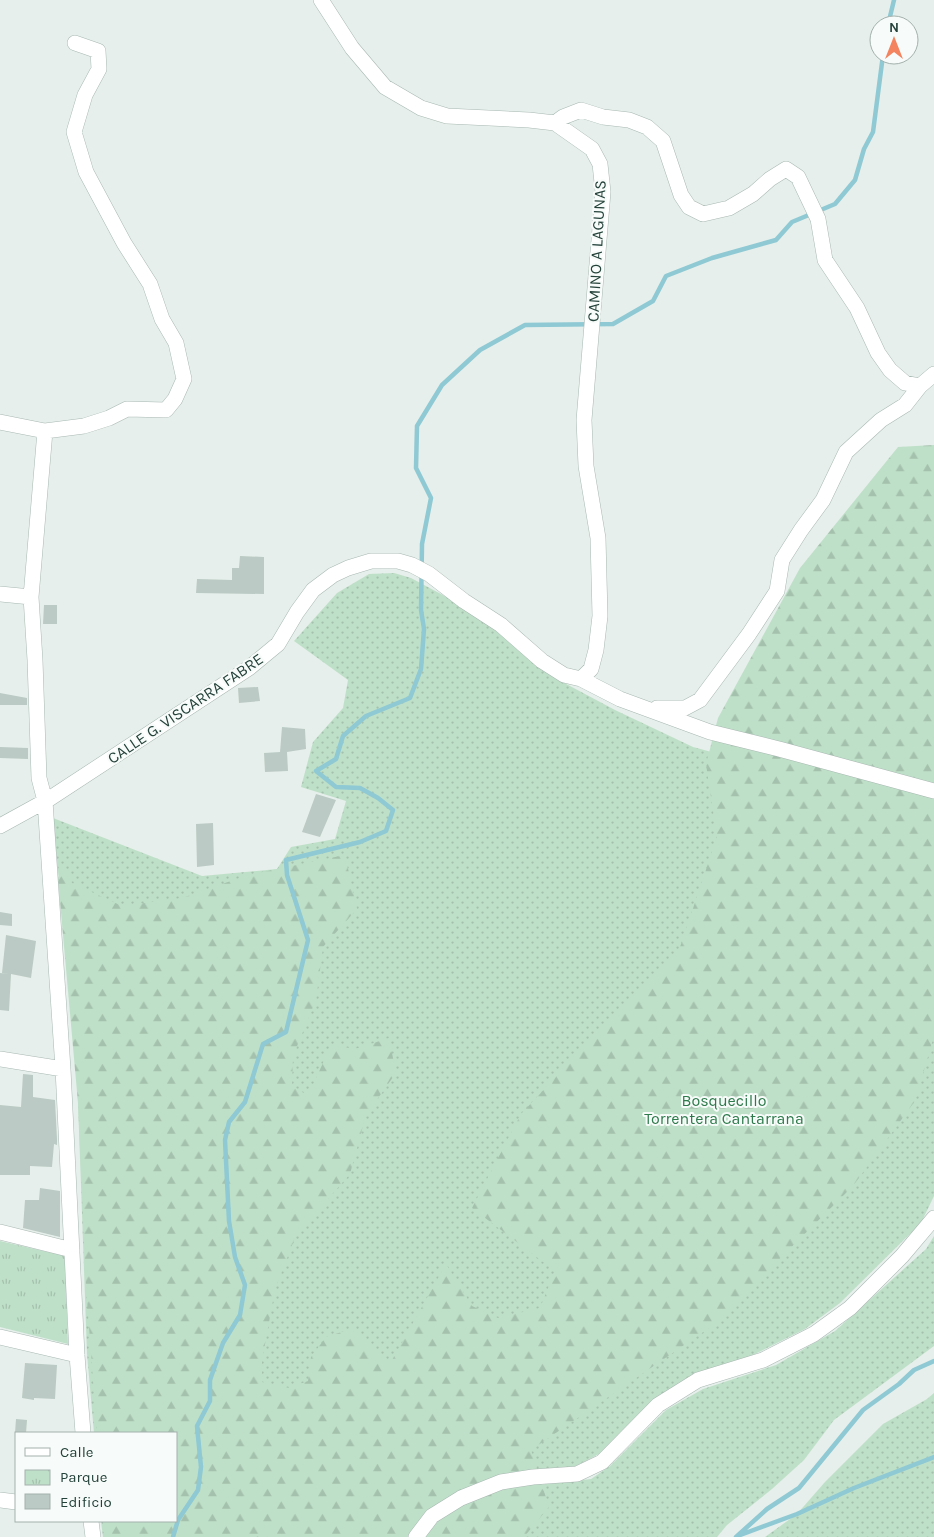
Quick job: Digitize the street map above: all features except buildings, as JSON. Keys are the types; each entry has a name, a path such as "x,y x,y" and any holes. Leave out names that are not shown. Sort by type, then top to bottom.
{"street":[{"name":"CAMINO A LAGUNAS","path":"321,0 352,48 386,87 421,108 447,116 555,123 592,149 600,164 603,192 584,420 586,466 598,538 600,616 596,650 591,669 581,679"},
{"path":"0,422 45,430 84,426 109,418 127,409 166,410 175,399 184,379 176,343 162,319 150,284 124,243 86,172 74,132 85,95 98,69 98,51 75,43"},
{"path":"555,123 563,117 582,110 603,118 629,120 647,127 663,142 681,194 689,207 703,214 729,208 753,194 770,179 786,169 798,177 818,219 825,260 857,308 878,353 890,370 904,383 920,386"},
{"path":"620,698 659,708 685,708 700,700 749,634 777,591 782,560 800,530 823,500 846,452 881,420 904,405 920,386 934,374"},
{"path":"45,430 31,597 39,778 45,801 64,1069 76,1355 83,1432"},
{"name":"CALLE G. VISCARRA FABRE","path":"0,826 45,801 250,668 278,644 313,590 333,575 348,568 371,562 398,561 412,565 429,574 464,601 501,625 542,661 564,674 581,679 620,698"},
{"path":"0,594 31,597"},
{"path":"620,698 710,732 934,791"},
{"path":"0,1059 64,1069"},
{"path":"416,1537 432,1516 461,1498 500,1482 533,1477 577,1474 602,1462 658,1405 698,1380 763,1360 814,1334 850,1308 902,1256 934,1218"},
{"path":"0,1232 72,1250"},
{"path":"0,1337 76,1355"},
{"path":"0,1500 15,1502"},
{"path":"91,1522 93,1537"}],"green space":[{"name":"Bosquecillo Torrentera Cantarrana","path":"934,445 934,1036 915,1101 853,1186 712,1326 531,1450 549,1507 524,1537 268,1537 262,1535 249,1537 105,1537 103,1522 178,1522 178,1432 97,1432 86,1287 78,1103 58,879 63,864 72,883 122,906 182,898 248,875 345,855 357,909 323,947 316,1000 293,1056 292,1085 308,1096 331,1045 355,1049 389,1038 396,1073 366,1115 350,1174 296,1235 275,1289 262,1361 262,1382 289,1388 308,1381 311,1357 326,1337 351,1329 391,1362 446,1264 472,1306 498,1318 540,1308 555,1271 472,1208 521,1114 622,1006 677,956 717,837 706,764 718,718 800,568 898,447"},
{"name":"Bosquecillo Torrentera Cantarrana","path":"394,573 411,578 493,622 555,678 615,710 693,747 934,812 934,1196 921,1223 840,1303 805,1329 753,1355 694,1377 654,1400 599,1454 574,1467 404,1537 103,1537 101,1522 178,1522 178,1432 94,1432 87,1354 77,1074 53,818 202,876 277,869 291,847 335,839 346,801 301,787 313,742 343,708 348,680 294,641 337,593 369,574"},
{"path":"934,1236 934,1346 834,1420 804,1460 772,1489 727,1525 717,1537 427,1537 502,1489 591,1479 610,1466 666,1410 703,1389 776,1365 835,1331 926,1249"},
{"path":"0,1241 65,1256 68,1344 0,1327"},
{"path":"934,1393 934,1537 765,1537 797,1514 825,1482 883,1424"}],"waterway":[{"path":"890,15 894,0"},
{"path":"178,1520 198,1490 201,1467 197,1426 210,1401 210,1380 223,1343 240,1315 245,1285 235,1257 229,1221 225,1140 229,1122 245,1102 263,1044 286,1032 308,940 287,875 286,860 360,842 386,831 393,810 378,798 360,788 336,787 316,771 336,759 343,736 366,716 410,698 421,669 424,629 421,610 422,544 431,498 416,468 417,426 442,385 480,350 525,325 613,324 653,301 666,276 712,258 776,240 792,222 835,204 855,180 864,149 873,132 882,65"},
{"path":"736,1537 767,1509 799,1488 863,1410 899,1384 914,1370 934,1361"},
{"path":"740,1535 797,1514 854,1488 934,1457"},
{"path":"173,1537 177,1522"}]}
